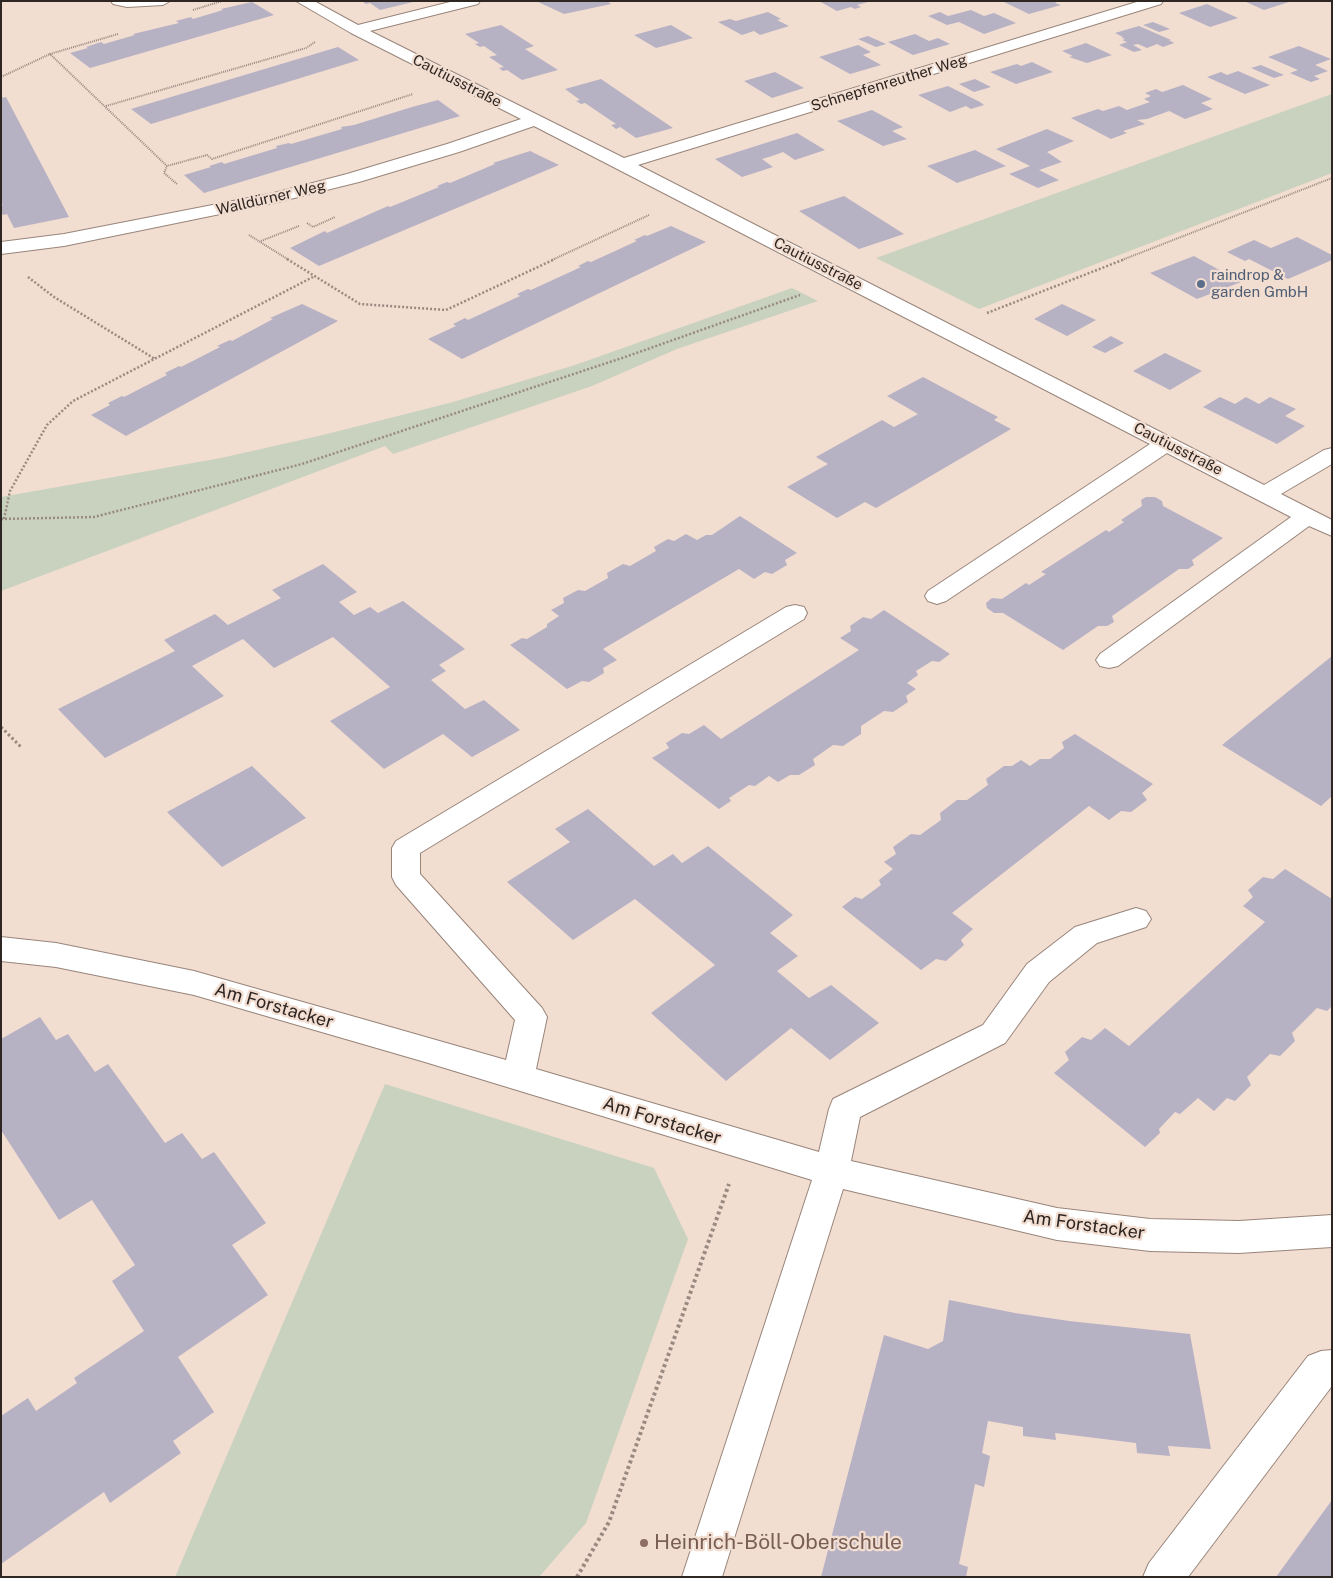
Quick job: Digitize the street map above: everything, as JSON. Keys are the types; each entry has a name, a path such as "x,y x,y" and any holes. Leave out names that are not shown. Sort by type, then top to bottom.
{"street":[{"path":"118,1 127,3 163,1"},
{"name":"Cautiusstraße","path":"303,1 356,30 623,164 1332,529"},
{"path":"356,30 473,1"},
{"name":"Schnepfenreuther Weg","path":"623,164 1156,1"},
{"name":"Walldürner Weg","path":"1,248 74,238 274,198 453,148 535,120"},
{"path":"937,596 1166,443"},
{"path":"1264,494 1332,456"},
{"path":"1109,660 1308,516"},
{"path":"518,1078 531,1017 406,877 406,848 795,614"},
{"path":"702,1577 832,1171 845,1109 994,1034 1038,973 1086,935 1136,919"},
{"name":"Am Forstacker","path":"1,949 56,955 194,983 832,1171 1057,1224 1150,1235 1239,1237 1332,1231"},
{"path":"1163,1577 1321,1369 1332,1368"}],"path":[{"path":"194,10 222,1"},
{"path":"1,77 50,54 117,34"},
{"path":"106,106 306,48 321,38"},
{"path":"50,54 167,166"},
{"path":"167,166 207,155 212,159 414,93"},
{"path":"167,166 164,173 178,186"},
{"path":"982,315 1332,178"},
{"path":"245,232 360,304 446,310 650,215"},
{"path":"260,242 307,223"},
{"path":"26,275 61,302 155,359"},
{"path":"313,276 73,401 47,425 10,491 3,519 94,517 302,464 628,356 804,294"},
{"path":"1,727 22,748"},
{"path":"577,1577 610,1522 729,1184"}],"green space":[{"path":"1332,94 1332,173 979,309 876,258"},
{"path":"792,288 818,301 677,349 592,386 393,454 385,446 1,591 1,497 221,458 323,435 453,402 575,365"},
{"path":"385,1084 654,1168 688,1239 586,1523 539,1577 175,1577"}],"building":[{"path":"362,1 413,2 380,10 370,3 366,4"},
{"path":"536,1 607,1 611,4 564,14"},
{"path":"819,1 868,2 857,5 861,7 855,9 851,7 837,11"},
{"path":"1002,1 1058,1 1055,3 1061,5 1029,14"},
{"path":"1244,1 1289,1 1289,2 1264,10"},
{"path":"252,2 274,15 90,68 70,53 101,42 104,44 135,35 133,34 179,23 176,21 191,17 193,19 223,10 221,9"},
{"path":"1207,4 1238,18 1210,27 1179,13"},
{"path":"971,10 984,16 994,13 1016,23 984,34 959,22 947,25 928,16 940,12 948,16"},
{"path":"768,12 781,19 777,20 789,26 760,35 754,31 742,35 718,22 730,19 736,21"},
{"path":"1153,22 1170,29 1159,32 1143,25"},
{"path":"501,25 534,46 525,49 558,70 522,80 507,70 503,71 499,68 504,67 489,57 497,55 484,46 480,47 475,44 479,43 465,34"},
{"path":"671,25 693,38 656,48 634,35"},
{"path":"1139,26 1174,43 1163,47 1157,44 1147,48 1138,44 1133,45 1142,50 1134,52 1119,45 1127,42 1122,40 1125,39 1121,37 1123,37 1115,33"},
{"path":"915,34 929,41 938,38 950,44 913,55 888,42"},
{"path":"868,36 886,44 876,47 858,39"},
{"path":"1086,43 1112,55 1087,63 1069,57 1073,56 1062,51"},
{"path":"858,45 871,52 863,55 881,65 850,74 819,57"},
{"path":"1299,46 1331,59 1315,65 1328,71 1314,76 1320,79 1311,82 1290,73 1298,70 1268,57"},
{"path":"338,47 359,60 151,124 131,109"},
{"path":"1032,62 1053,72 1016,84 990,72 1017,64 1021,66"},
{"path":"1261,65 1284,75 1274,78 1251,68"},
{"path":"1238,71 1270,85 1245,94 1207,77 1221,72 1227,75"},
{"path":"775,72 804,88 772,98 744,81"},
{"path":"601,79 673,128 636,138 620,127 616,129 611,125 616,124 585,103 581,104 576,101 580,100 565,89"},
{"path":"975,79 991,87 974,92 959,84"},
{"path":"1183,85 1212,99 1201,103 1213,109 1185,119 1169,111 1147,119 1137,120 1145,124 1123,131 1127,133 1111,139 1071,118 1098,109 1103,111 1119,106 1127,110 1150,102 1144,99 1151,96 1145,93 1156,89 1162,92"},
{"path":"948,86 984,105 971,109 966,106 950,112 918,95"},
{"path":"6,97 69,217 14,228 7,214 3,215 1,212 1,206 3,205 1,202 1,98"},
{"path":"438,100 460,116 204,193 184,175 222,162 224,164 277,148 276,146 291,144 342,129 341,127 354,125"},
{"path":"872,110 903,127 892,131 907,139 883,146 837,121"},
{"path":"1047,129 1074,141 1047,152 1062,162 1039,170 1059,180 1038,188 1009,174 1030,166 996,149"},
{"path":"797,133 825,150 795,160 783,152 762,159 773,167 742,177 715,159"},
{"path":"975,150 1006,166 957,183 927,166"},
{"path":"530,151 559,165 319,266 290,248 325,231 327,233 388,206 390,207 439,187 437,186 447,182 450,183 495,164 493,163"},
{"path":"844,196 904,234 859,249 799,211"},
{"path":"671,226 706,242 462,359 428,339 456,326 453,324 465,318 468,320 520,296 517,294 528,289 531,290 581,267 578,266 588,261 591,262 637,241 634,240 645,235 647,236"},
{"path":"1297,237 1332,255 1332,260 1288,279 1249,259 1245,261 1227,252 1254,240 1271,248"},
{"path":"1194,256 1241,282 1197,299 1150,273"},
{"path":"302,304 338,321 126,436 91,415 110,405 108,403 167,375 165,373 179,366 181,367 220,347 217,346 230,340 232,341 273,319 270,318"},
{"path":"1062,304 1096,320 1067,336 1034,319"},
{"path":"1111,336 1124,343 1105,353 1092,347"},
{"path":"1165,353 1202,371 1170,390 1133,371"},
{"path":"923,377 998,417 994,420 1011,429 876,508 865,502 837,518 787,487 828,464 816,457 882,420 894,427 918,414 887,396"},
{"path":"1220,397 1235,404 1246,397 1259,404 1270,397 1296,409 1285,416 1305,426 1277,444 1203,407"},
{"path":"1146,497 1155,497 1162,501 1163,506 1223,538 1192,560 1194,565 1188,569 1179,569 1112,616 1114,622 1107,626 1098,626 1063,650 1003,613 994,613 987,608 986,603 992,598 1002,599 1026,583 1029,585 1046,574 1041,572 1106,530 1109,532 1124,522 1121,520 1142,506 1141,500"},
{"path":"740,516 797,553 785,560 787,565 772,574 765,572 754,579 739,569 603,649 617,660 603,668 604,673 589,682 582,681 567,689 510,645 522,638 527,639 547,627 547,624 559,616 551,610 564,603 563,598 578,590 585,591 608,578 607,573 623,564 630,566 656,551 654,547 668,539 674,541 686,534 697,540 706,535 712,535"},
{"path":"323,564 357,592 339,602 354,615 370,607 378,613 403,601 465,649 439,665 446,671 431,680 465,709 484,700 520,730 472,757 443,734 384,769 330,721 390,687 333,637 274,668 243,639 192,666 224,696 105,758 58,709 175,651 164,640 215,614 228,625 281,598 272,590"},
{"path":"884,610 950,654 939,662 932,661 916,671 918,675 907,683 916,689 906,696 908,702 893,712 884,711 861,726 861,734 843,746 833,745 813,759 815,765 799,775 790,775 778,782 769,776 755,786 749,785 729,798 731,801 719,809 652,758 669,748 666,743 682,733 689,734 704,725 721,739 859,650 840,638 851,631 850,626 863,617 871,619"},
{"path":"1332,656 1332,796 1321,806 1222,745"},
{"path":"1075,734 1153,784 1142,793 1147,800 1131,812 1121,811 1109,820 1089,806 952,913 973,929 961,940 964,945 946,961 936,959 921,970 842,907 855,897 862,899 881,885 879,880 893,869 884,862 896,854 893,847 911,834 920,835 941,820 940,813 957,800 967,800 988,785 986,779 1004,766 1012,766 1021,760 1030,766 1040,759 1050,759 1064,748 1062,742"},
{"path":"252,766 306,818 222,867 167,812"},
{"path":"588,809 654,866 673,854 682,863 708,846 793,915 770,933 798,956 777,971 809,998 831,985 879,1023 830,1060 791,1028 726,1081 651,1013 715,965 635,899 573,940 507,882 570,842 555,829"},
{"path":"1285,869 1332,899 1332,1006 1327,1011 1317,1008 1292,1033 1295,1041 1280,1056 1270,1054 1247,1077 1251,1085 1235,1101 1227,1098 1214,1111 1198,1098 1180,1114 1175,1112 1159,1129 1160,1133 1145,1147 1054,1073 1069,1060 1065,1052 1082,1037 1091,1040 1105,1028 1129,1046 1265,922 1243,906 1253,897 1248,890 1263,877 1273,879"},
{"path":"40,1017 56,1040 68,1034 95,1072 108,1064 165,1143 182,1133 202,1159 214,1152 266,1223 232,1245 268,1295 178,1357 214,1412 173,1441 181,1453 110,1503 104,1492 1,1564 1,1416 28,1398 36,1411 77,1383 74,1378 144,1331 112,1281 135,1265 92,1200 59,1220 1,1130 1,1039"},
{"path":"949,1300 1069,1321 1190,1334 1211,1449 1168,1446 1170,1456 1137,1453 1136,1443 1055,1433 1056,1440 1023,1436 1023,1427 988,1421 982,1453 990,1456 984,1487 975,1484 959,1564 968,1567 966,1577 821,1577 884,1335 928,1349 943,1341"},
{"path":"1332,1500 1332,1577 1276,1577"}],"place":[{"name":"raindrop & garden GmbH","path":"1201,284"},
{"name":"Heinrich-Böll-Oberschule","path":"644,1543"}]}
